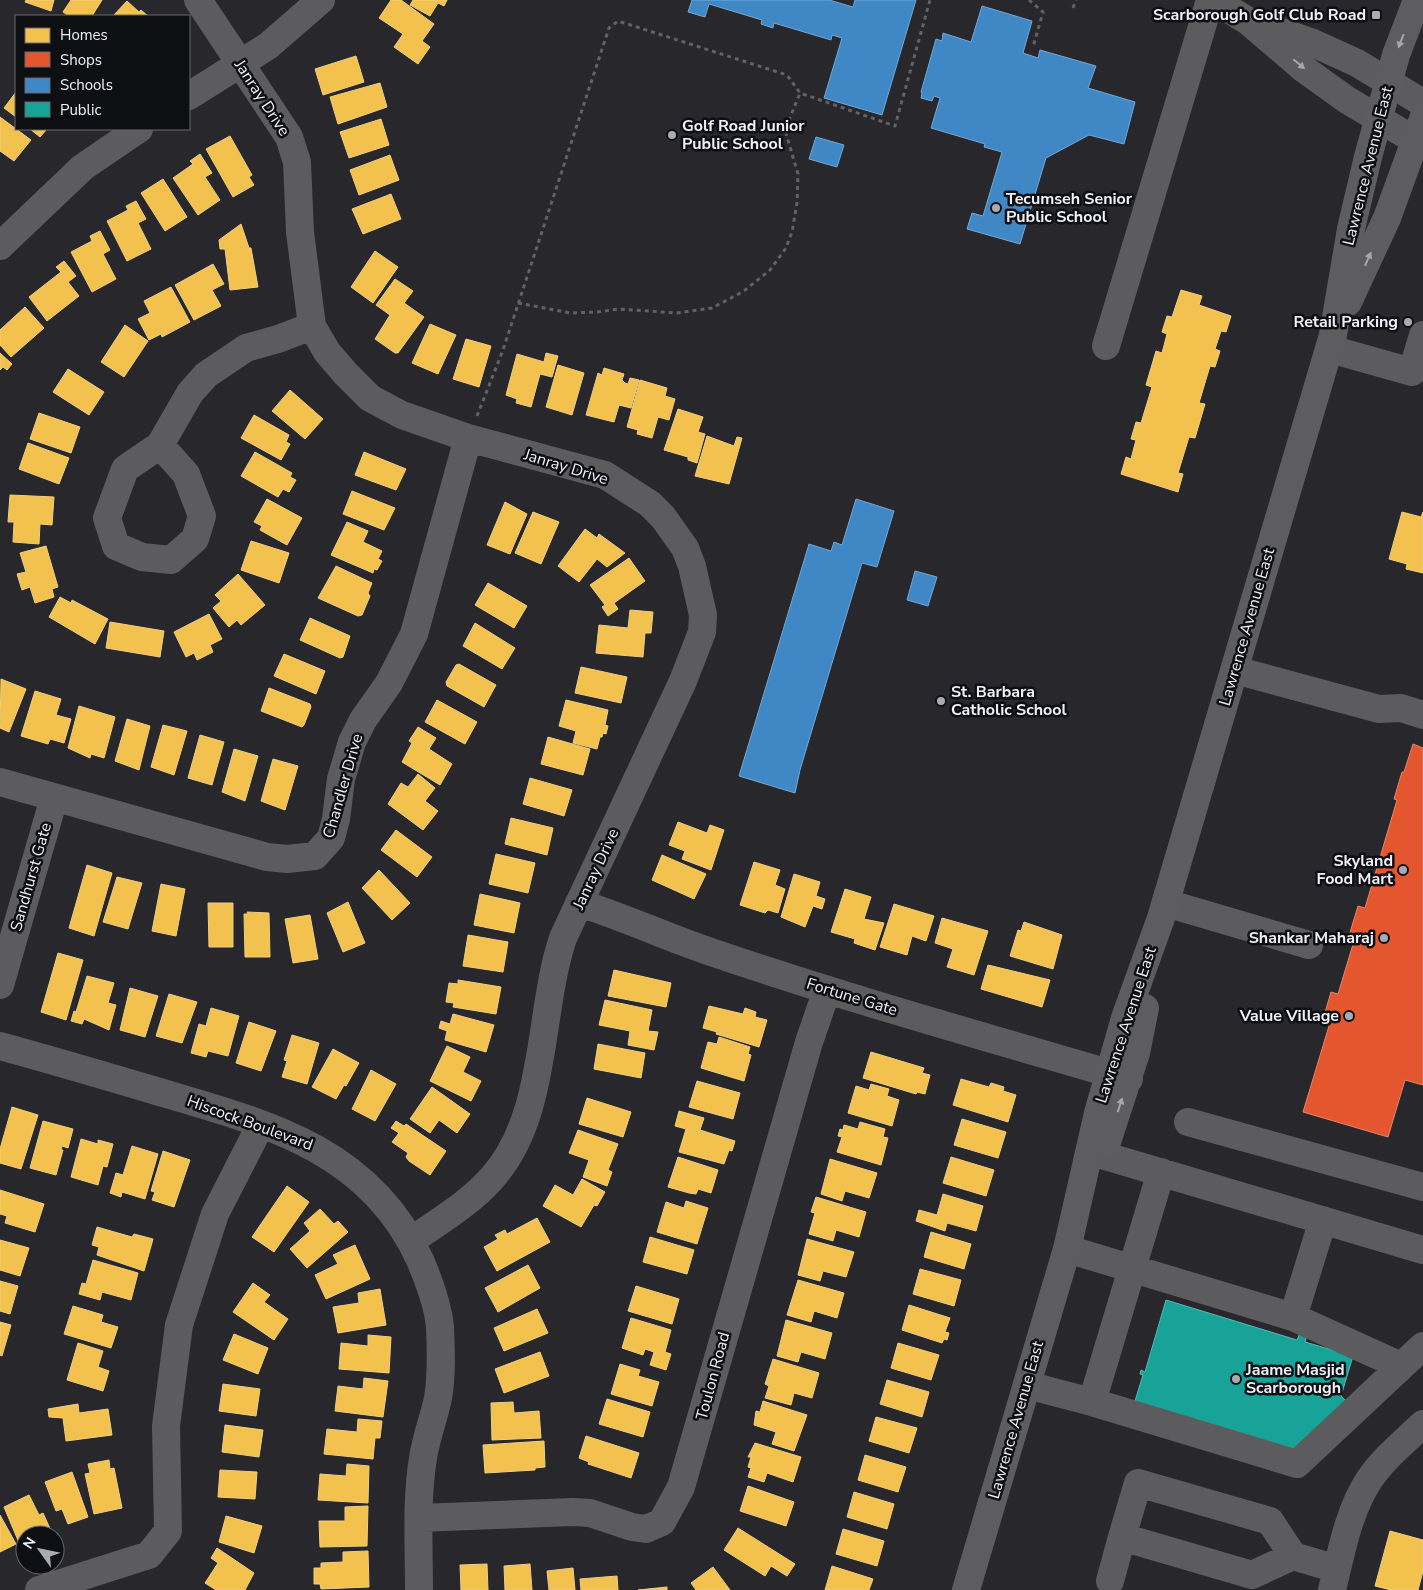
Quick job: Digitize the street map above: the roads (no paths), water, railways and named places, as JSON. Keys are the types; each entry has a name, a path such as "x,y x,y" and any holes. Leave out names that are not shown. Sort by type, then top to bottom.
{"main road":[{"name":"Lawrence Avenue East","path":"1067,1249 1102,1155 1119,1076 1125,1018 1164,910 1331,342 1351,229 1378,119 1388,82 1417,0"},
{"name":"Lawrence Avenue East","path":"1331,342 1387,218 1421,135"},
{"name":"Lawrence Avenue East","path":"966,1590 1119,1076"}],"street":[{"name":"Janray Drive","path":"198,0 289,136 297,162 300,232 312,326 327,352 370,398 402,415 468,438 605,475 630,491 663,517 685,548 698,589 703,615 702,632 683,681 579,903 555,961 538,1074 514,1146 494,1176 481,1189 452,1214 411,1241"},
{"path":"190,95 268,46 321,0"},
{"path":"1106,346 1212,0 1248,21 1304,69 1347,100 1378,119 1421,135"},
{"path":"1248,21 1313,43 1358,63 1423,103"},
{"path":"4,232 83,167 138,130"},
{"path":"160,445 190,393 206,375 246,348 278,339 312,326"},
{"path":"1331,342 1412,372 1423,335"},
{"name":"Chandler Drive","path":"0,782 267,857 302,859 315,856 331,838 342,779 352,742 363,720 389,683 414,634 468,438"},
{"path":"1235,670 1379,709 1402,708 1423,715"},
{"name":"Sandhurst Gate","path":"0,985 54,798"},
{"name":"Fortune Gate","path":"579,903 640,923 708,952 827,990 1119,1076"},
{"path":"1164,910 1309,945"},
{"name":"Toulon Road","path":"419,1518 573,1512 590,1513 632,1527 646,1529 662,1522 681,1487 809,1042 827,990"},
{"name":"Hiscock Boulevard","path":"0,1046 216,1108 302,1140 346,1167 385,1204 411,1241 429,1281 439,1324 438,1398 423,1458 419,1518 419,1590"},
{"path":"1188,1122 1423,1187"},
{"path":"39,1590 149,1555 168,1531 166,1426 179,1326 215,1214 261,1124"},
{"path":"1102,1155 1423,1250"},
{"path":"1092,1402 1161,1172"},
{"path":"1293,1317 1322,1220"},
{"path":"1067,1249 1293,1317 1401,1366"},
{"path":"1027,1385 1092,1402 1297,1464 1423,1346"},
{"path":"1110,1581 1138,1484 1270,1521 1292,1556 1335,1580 1350,1520 1369,1481 1386,1460 1423,1424"},
{"path":"1122,1537 1252,1575 1292,1556"}],"place":[{"name":"Scarborough Golf Club Road","path":"1376,15"},
{"name":"Golf Road Junior Public School","path":"672,135"},
{"name":"Tecumseh Senior Public School","path":"996,208"},
{"name":"Retail Parking","path":"1408,322"},
{"name":"St. Barbara Catholic School","path":"941,701"},
{"name":"Skyland Food Mart","path":"1403,870"},
{"name":"Shankar Maharaj","path":"1384,938"},
{"name":"Value Village","path":"1349,1016"},
{"name":"Jaame Masjid Scarborough","path":"1236,1379"}]}
